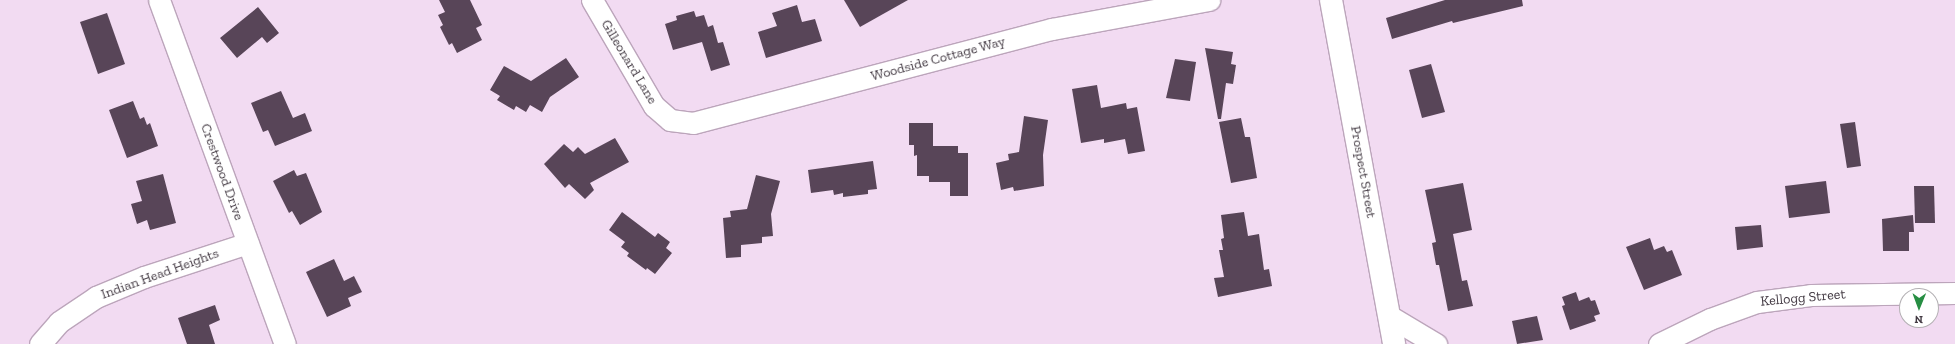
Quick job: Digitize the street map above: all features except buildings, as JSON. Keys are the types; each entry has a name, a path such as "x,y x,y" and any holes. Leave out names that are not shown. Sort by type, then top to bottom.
{"street":[{"name":"Crestwood Drive","path":"159,0 285,344"},
{"name":"Gilleonard Lane","path":"592,0 654,106 670,120"},
{"name":"Woodside Cottage Way","path":"670,120 693,123 706,121 1052,29 1209,0"},
{"name":"Prospect Street","path":"1331,0 1394,344"},
{"name":"Indian Head Heights","path":"40,344 58,322 96,297 144,276 248,243"},
{"name":"Kellogg Street","path":"1659,344 1716,316 1757,302 1811,295 1955,293"},
{"path":"1389,316 1436,344"}]}
